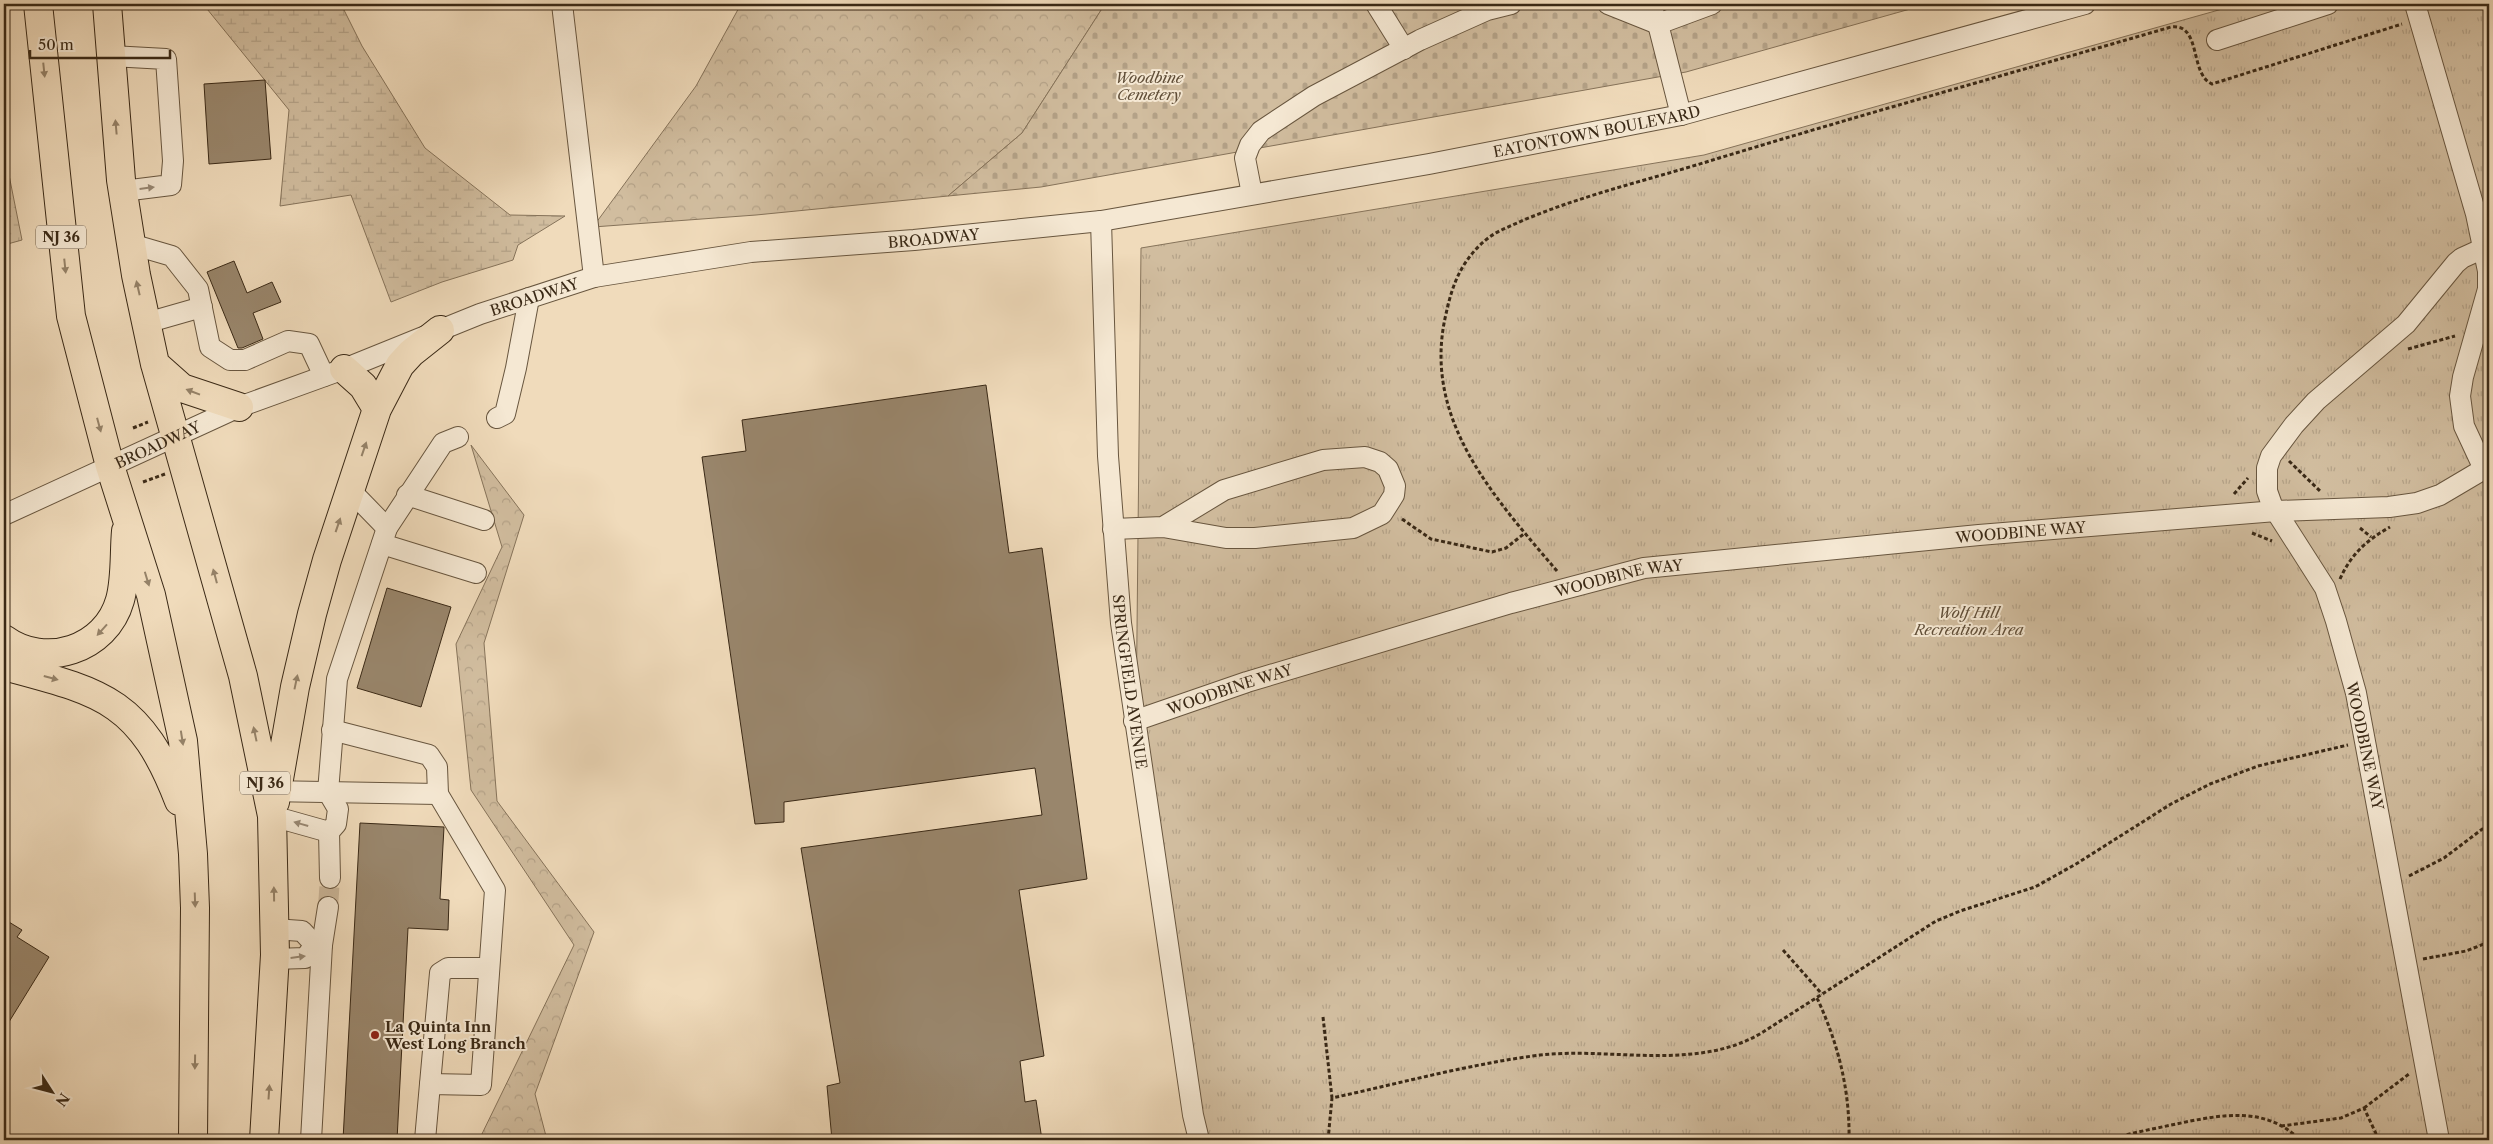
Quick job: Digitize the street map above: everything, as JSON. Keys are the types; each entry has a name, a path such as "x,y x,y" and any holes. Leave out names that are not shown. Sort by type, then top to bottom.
{"highway":[{"name":"NJ 36","path":"38,4 71,316 110,466 151,594 183,741 193,854 195,908 193,1140"},
{"name":"NJ 36","path":"107,4 123,191 146,324 155,364 243,676 272,799 274,959 264,1140"},
{"path":"272,799 295,687 326,560 377,409 400,364 411,352 440,330"},
{"path":"155,364 182,388 239,407"},
{"path":"334,372 363,386 377,409"},
{"path":"4,639 23,650 39,654 62,654 78,649 94,638 106,626 121,598 127,517"},
{"path":"4,666 89,690 112,703 129,717 153,746 167,770 190,830"}],"street":[{"path":"562,4 594,277"},
{"path":"1376,4 1404,49"},
{"path":"1252,194 1245,158 1250,144 1261,131 1314,96 1404,49 1487,10 1512,4"},
{"path":"1608,4 1658,24 1712,4"},
{"path":"1650,4 1658,24 1681,115"},
{"name":"EATONTOWN BOULEVARD","path":"1100,222 1429,164 1681,115 2085,4"},
{"path":"2217,40 2328,4"},
{"path":"2419,9 2476,214 2484,248 2488,272 2488,289 2463,377 2461,411 2471,445 2486,467 2440,495 2417,503 2389,507 2276,511 2267,491 2266,477 2271,456 2279,444 2316,401 2406,324 2456,263 2462,258 2484,248"},
{"path":"111,56 166,59 173,161 170,186 123,191"},
{"name":"BROADWAY","path":"4,515 239,407 440,330 594,277 751,252 914,240 1100,222"},
{"name":"SPRINGFIELD AVENUE","path":"1100,222 1105,399 1120,623 1192,1115 1199,1140"},
{"path":"131,244 172,256 198,288 210,347 230,360 245,360 288,342 309,344 334,372"},
{"path":"497,418 505,414 529,298"},
{"path":"146,324 202,307"},
{"path":"330,878 329,832 336,824 338,808 328,792 337,678 384,536 407,495 443,443 458,437"},
{"path":"1113,529 1164,527 1226,538 1254,538 1353,528 1369,522 1388,508 1394,496 1395,486 1388,469 1380,462 1365,457 1323,460 1224,490 1164,527"},
{"path":"350,490 384,536 476,573"},
{"path":"407,495 484,520"},
{"path":"2308,560 2302,542 2304,524 2314,512 2323,508"},
{"name":"WOODBINE WAY","path":"1134,720 1247,682 1570,587 1644,568 1687,562 1979,535 2276,511 2324,588 2336,621 2366,740 2438,1140"},
{"path":"332,730 429,755 437,767 438,794 495,890 480,1085 430,1084"},
{"path":"272,799 328,792 438,794"},
{"path":"272,799 329,832"},
{"path":"311,1140 318,945 328,907"},
{"path":"274,929 302,931 318,945"},
{"path":"274,959 305,958 318,945"},
{"path":"425,1140 440,973 448,968 489,968"}],"path":[{"path":"1570,587 1524,533 1476,471 1464,446 1446,393 1440,354 1443,328 1456,280 1468,260 1483,242 1503,229 1544,212 1731,154 2171,27 2180,28 2190,36 2200,74 2212,84 2419,9"},
{"path":"2399,352 2477,329"},
{"path":"133,428 148,422"},
{"path":"143,482 170,472"},
{"path":"1388,508 1418,532 1431,539 1492,552 1506,548 1524,533"},
{"path":"2338,584 2347,564 2356,552 2371,537 2390,526"},
{"path":"2251,532 2287,548 2308,560"},
{"path":"1332,1098 1478,1065 1542,1055 1711,1052 1748,1041 1936,922 1960,911 2035,887 2198,790 2258,766 2366,740"},
{"path":"2391,881 2425,870 2489,824"},
{"path":"2406,962 2466,952 2489,942"},
{"path":"1783,950 1822,994"},
{"path":"1816,998 1833,1033 1845,1081 1849,1140"},
{"path":"1323,1017 1332,1098 1328,1140"},
{"path":"2280,1126 2341,1118 2364,1108 2424,1062"},
{"path":"2364,1108 2379,1140"},
{"path":"2108,1140 2229,1114 2254,1115 2280,1126 2300,1140"}],"green space":[{"path":"203,4 341,4 362,46 425,148 510,215 565,216 518,245 513,260 442,282 391,302 351,195 280,206 289,110"},
{"path":"741,4 1105,4 1022,133 948,196 756,215 593,227 696,86"},
{"name":"Woodbine Cemetery","path":"1105,4 1928,4 1686,72 1041,187 948,196 1022,133"},
{"name":"Wolf Hill Recreation Area","path":"2240,4 2489,4 2489,1140 1202,1140 1136,727 1141,248 1704,155"},
{"path":"4,86 8,170 22,240 4,245"},
{"path":"471,445 524,515 484,643 497,801 594,932 535,1094 547,1140 479,1140 574,945 471,790 456,644 502,547"}],"building":[{"path":"265,80 271,159 209,164 204,84"},
{"path":"234,261 247,293 272,282 281,302 253,313 263,339 242,348 238,348 207,272"},
{"path":"986,385 1009,553 1042,548 1087,879 1019,890 1044,1056 1020,1061 1025,1102 1036,1100 1042,1140 832,1140 827,1086 840,1083 801,848 1042,815 1035,768 784,802 784,822 755,824 702,457 746,451 742,420"},
{"path":"387,588 451,607 421,707 357,688"},
{"name":"La Quinta Inn West Long Branch","path":"360,823 444,827 440,899 449,900 448,930 408,928 397,1140 343,1140"},
{"path":"4,919 22,930 17,937 49,957 4,1030"}],"tunnel":[{"path":"328,907 330,878"}],"place":[{"name":"La Quinta Inn West Long Branch","path":"375,1035"}]}
